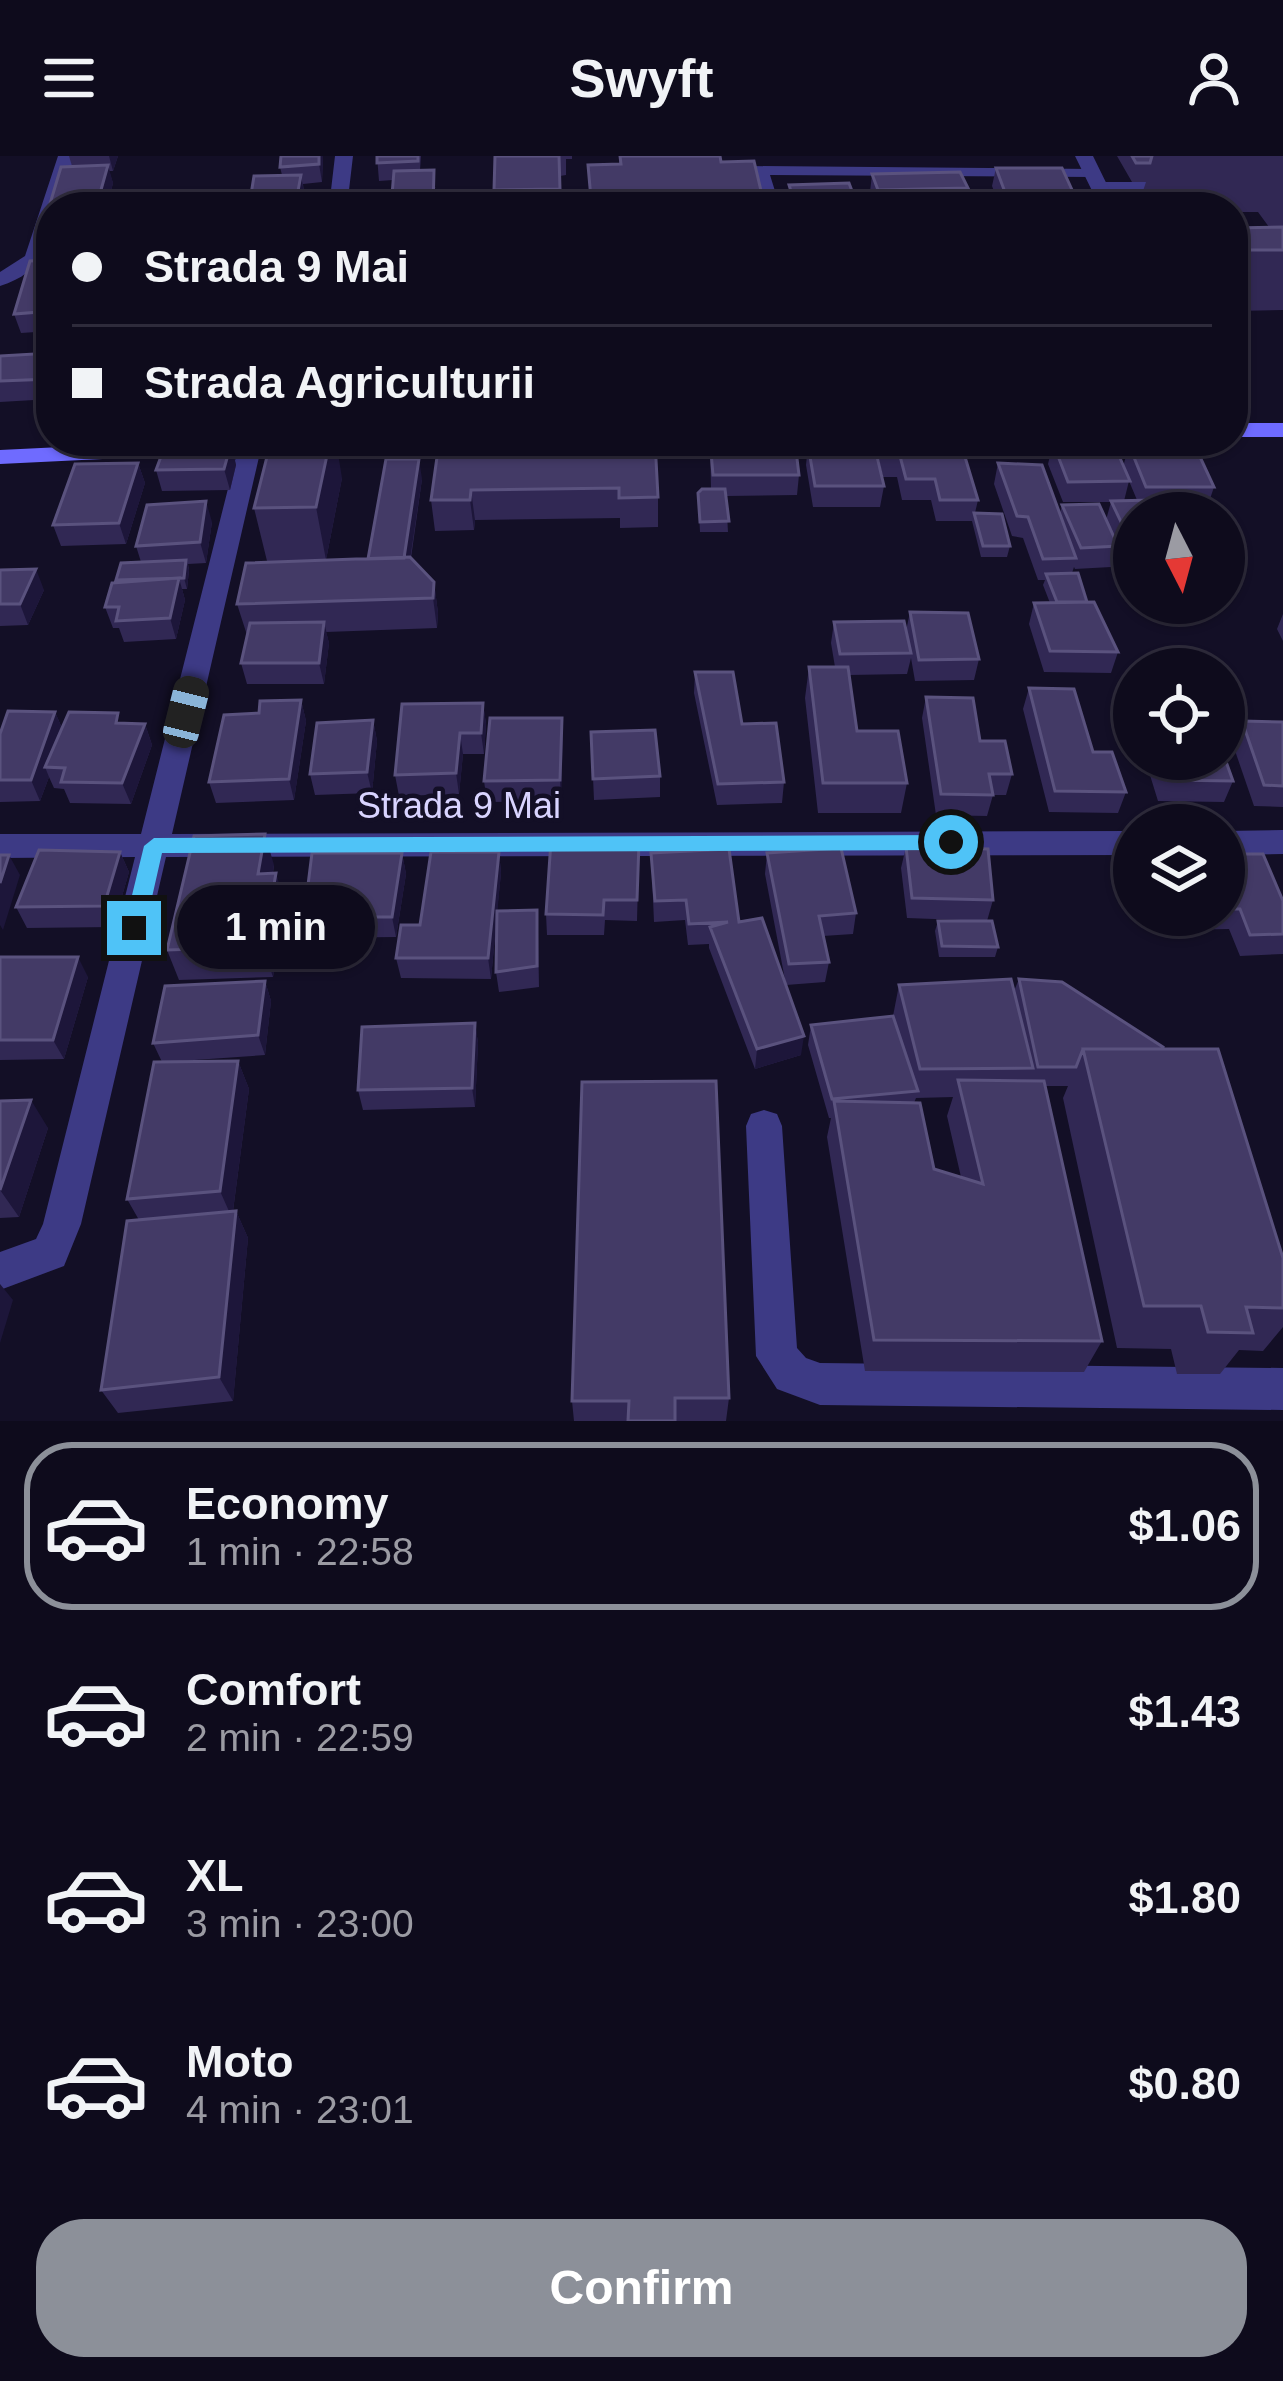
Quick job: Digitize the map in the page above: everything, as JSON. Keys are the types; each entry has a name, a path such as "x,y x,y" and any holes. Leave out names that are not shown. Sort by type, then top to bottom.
{"street":[{"path":"55,192 67,156"},
{"path":"340,192 344,156"},
{"path":"0,280 27,266 36,251"},
{"path":"1248,430 1283,430"},
{"path":"0,457 36,455"},
{"path":"0,1271 50,1253 75,1177 247,456"},
{"name":"Strada 9 Mai","path":"0,846 1113,842"},
{"path":"1245,842 1283,842"},
{"path":"764,1126 778,1356 792,1374 820,1384 1283,1389"}],"lane":[{"path":"738,170 1092,172 1184,186"},
{"path":"761,170 768,192"}],"building":[{"path":"281,156 319,156 319,164 280,167"},
{"path":"377,156 418,156 418,161 377,163"},
{"path":"495,156 559,156 560,189 494,190"},
{"path":"620,156 720,156 721,162 754,161 761,192 590,192 588,165 621,164"},
{"path":"1132,156 1152,156 1150,163 1136,163"},
{"path":"108,165 100,192 54,192 61,167"},
{"path":"996,168 1062,168 1073,192 1005,192"},
{"path":"434,170 433,192 392,192 394,171"},
{"path":"960,172 968,188 878,190 872,174"},
{"path":"301,175 298,192 251,192 254,176"},
{"path":"849,183 852,192 791,192 789,185"},
{"path":"1283,227 1283,250 1248,250 1248,228"},
{"path":"30,261 36,261 36,312 14,314"},
{"path":"36,354 36,380 0,381 0,356"},
{"path":"161,456 228,456 224,469 156,470"},
{"path":"267,456 327,456 316,507 254,508"},
{"path":"437,456 656,456 658,497 619,498 619,488 471,490 470,500 431,500"},
{"path":"711,456 797,456 799,475 713,475"},
{"path":"810,456 877,456 884,486 815,486"},
{"path":"900,456 965,456 978,500 940,500 935,479 906,479"},
{"path":"1058,456 1119,456 1130,481 1068,482"},
{"path":"1133,456 1200,456 1214,487 1146,487"},
{"path":"386,459 419,459 404,558 368,559"},
{"path":"138,463 119,523 53,525 75,464"},
{"path":"998,463 1042,465 1076,558 1043,559 1028,517 1017,516"},
{"path":"725,489 729,521 700,522 698,493"},
{"path":"206,501 200,542 136,546 147,505"},
{"path":"1099,504 1113,546 1081,548 1062,505"},
{"path":"974,513 1002,514 1010,546 983,546"},
{"path":"410,557 434,582 433,598 237,604 246,563"},
{"path":"186,560 184,578 116,580 121,563"},
{"path":"36,569 20,604 0,604 0,570"},
{"path":"1078,573 1087,602 1057,602 1046,574"},
{"path":"179,578 170,618 116,621 119,607 105,607 112,583"},
{"path":"1094,602 1116,648 1113,652 1050,651 1034,603"},
{"path":"910,612 968,613 979,659 919,660"},
{"path":"904,621 911,653 840,654 834,622"},
{"path":"324,622 319,663 241,663 250,623"},
{"path":"809,667 848,667 857,731 898,731 907,783 823,783"},
{"path":"695,672 733,672 742,724 776,723 784,782 718,784"},
{"path":"1029,688 1074,689 1093,752 1112,752 1113,780 1122,780 1126,792 1055,791"},
{"path":"926,697 973,698 980,741 1005,741 1012,774 989,774 993,795 941,794"},
{"path":"301,700 289,779 209,782 224,715 259,713 260,701"},
{"path":"483,703 481,733 460,733 456,773 395,775 402,704"},
{"path":"8,711 55,712 31,780 0,780 0,734"},
{"path":"69,712 118,713 116,723 145,724 122,783 61,782 65,768 45,767"},
{"path":"490,718 562,718 560,780 484,781"},
{"path":"373,720 367,772 310,774 317,723"},
{"path":"1245,721 1283,722 1283,786 1264,785"},
{"path":"655,730 660,776 593,779 591,732"},
{"path":"265,834 258,874 276,873 263,947 167,950 194,836"},
{"path":"551,841 639,842 637,900 604,900 603,915 546,914"},
{"path":"906,847 988,849 993,900 912,898"},
{"path":"841,848 856,913 819,916 829,962 789,964 767,853"},
{"path":"729,849 739,922 762,918 804,1036 757,1049 710,927 728,922 689,924 686,900 655,901 651,853"},
{"path":"39,850 120,852 104,906 16,907"},
{"path":"431,852 499,852 488,958 396,958 401,925 420,925"},
{"path":"312,853 402,853 392,917 304,917"},
{"path":"1245,854 1263,854 1283,901 1283,934 1250,935 1245,922"},
{"path":"0,855 9,855 0,883"},
{"path":"537,910 537,966 496,972 497,911"},
{"path":"938,921 992,921 998,947 942,946"},
{"path":"0,957 78,957 53,1040 0,1040"},
{"path":"1011,979 1033,1068 920,1069 899,985"},
{"path":"1019,979 1062,982 1163,1047 1083,1049 1076,1067 1038,1067"},
{"path":"265,981 258,1035 153,1043 165,986"},
{"path":"893,1016 918,1091 832,1099 811,1025"},
{"path":"475,1023 472,1088 358,1090 362,1027"},
{"path":"1083,1049 1218,1049 1283,1258 1283,1308 1246,1307 1253,1333 1208,1332 1201,1306 1144,1306"},
{"path":"238,1061 220,1191 127,1199 154,1062"},
{"path":"958,1080 1044,1081 1102,1341 874,1340 834,1101 920,1103 934,1169 983,1184"},
{"path":"716,1081 729,1398 675,1398 675,1421 628,1421 629,1401 572,1401 582,1082"},
{"path":"31,1100 0,1190 0,1101"},
{"path":"236,1211 219,1377 101,1390 127,1221"}],"route":[{"path":"134,928 154,846 951,842"}]}
